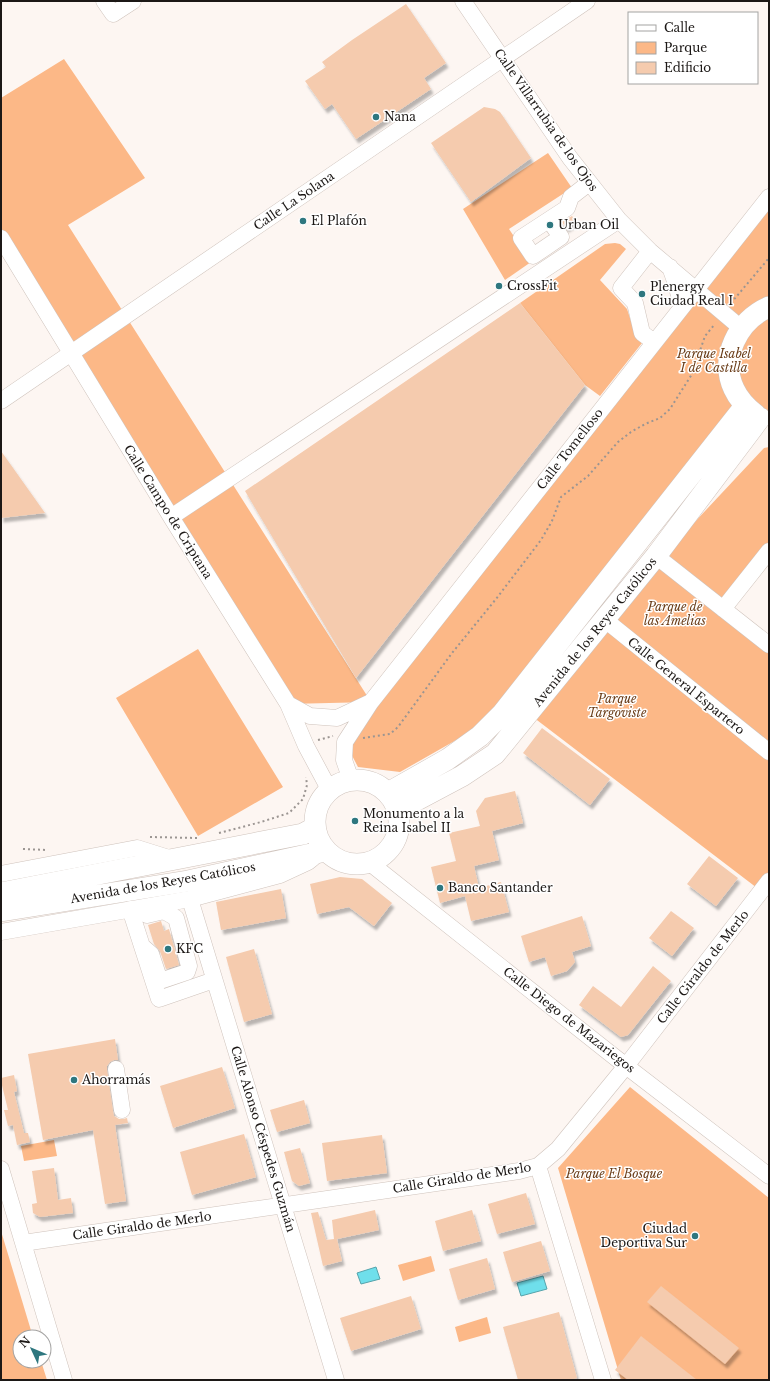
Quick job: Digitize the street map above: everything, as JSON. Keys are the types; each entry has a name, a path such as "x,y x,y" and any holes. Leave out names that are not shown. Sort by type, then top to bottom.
{"main road":[{"path":"758,415 734,389 729,368 731,347 741,328 760,311 769,307"},
{"name":"Avenida de los Reyes Católicos","path":"398,810 462,776 495,754 656,556 758,415"},
{"name":"Avenida de los Reyes Católicos","path":"388,793 448,758 480,736 502,714 758,415"},
{"path":"351,780 366,780 374,783 388,793 398,810 399,822 398,833 387,852 370,863 354,865 340,862 322,852 314,828 316,810 321,798 329,789 351,780"},
{"name":"Avenida de los Reyes Católicos","path":"1,893 303,834 314,828"},
{"name":"Avenida de los Reyes Católicos","path":"1,911 188,880 322,852"}],"street":[{"path":"104,1 113,14 133,1"},
{"name":"Calle Villarrubia de los Ojos","path":"463,1 570,158 588,183 619,220 650,250 741,328"},
{"name":"Calle La Solana","path":"1,401 587,1"},
{"path":"549,220 561,237 533,256 521,238 567,208 571,197 588,183"},
{"name":"Calle Tomelloso","path":"351,780 344,760 345,742 371,702 769,197"},
{"path":"171,517 619,220"},
{"name":"Calle Campo de Criptana","path":"1,238 171,517 288,704 306,746 329,789"},
{"path":"554,242 564,257"},
{"path":"650,250 621,288 635,303 642,333 654,342"},
{"path":"670,267 682,307"},
{"path":"723,609 769,551"},
{"path":"656,556 769,645"},
{"name":"Calle General Espartero","path":"604,619 769,752"},
{"name":"Calle Tomelloso","path":"288,704 310,716 337,718 371,702"},
{"path":"1,874 137,848 173,860"},
{"path":"1,932 132,913 190,899 280,875 308,862 322,852"},
{"name":"Calle Diego de Mazariegos","path":"370,863 626,1066 769,1176"},
{"name":"Calle Giraldo de Merlo","path":"23,1243 284,1206 538,1166 558,1149 626,1066 769,881"},
{"name":"Calle Alonso Céspedes Guzmán","path":"190,899 336,1380"},
{"path":"132,913 164,912 176,918 189,966 187,972 160,981 151,954 143,947"},
{"path":"132,913 159,999 214,980"},
{"path":"116,1069 122,1110"},
{"path":"538,1166 603,1380"},
{"path":"1,1169 64,1380"}],"green space":[{"path":"64,59 145,178 68,225 371,702 288,704 1,236 1,98"},
{"path":"548,153 572,188 509,229 531,262 505,280 463,209"},
{"name":"Parque Isabel I de Castilla","path":"769,202 769,416 745,406 502,714 400,772 358,767 345,742"},
{"path":"605,244 620,244 626,249 600,280 627,309 637,339 642,343 600,396 585,385 520,303"},
{"path":"769,447 769,551 723,609 769,652 769,881 761,891 529,714 604,619 764,448"},
{"path":"198,649 283,787 198,836 116,698"},
{"name":"Ciudad Deportiva Sur","path":"630,1087 769,1198 769,1380 621,1380 558,1168"},
{"path":"54,1140 57,1156 24,1161 21,1146"},
{"path":"1,1231 31,1329 12,1329 12,1369 44,1369 47,1380 1,1380"},
{"path":"431,1256 435,1271 403,1281 398,1265"},
{"path":"487,1317 491,1333 459,1342 455,1327"}],"water":[{"path":"376,1267 380,1279 361,1284 357,1273"},
{"path":"543,1276 547,1289 521,1296 517,1283"}],"building":[{"path":"406,4 446,63 424,78 431,89 356,139 332,104 325,109 305,81 326,67 322,62"},
{"path":"484,107 495,109 500,112 531,158 471,202 431,143"},
{"path":"572,216 576,222 566,228 562,222"},
{"path":"520,303 585,385 356,678 245,491"},
{"path":"1,451 45,513 1,518"},
{"path":"542,728 610,779 590,805 523,753"},
{"path":"515,791 523,823 492,831 499,860 474,866 479,888 501,882 509,912 471,921 465,896 440,903 431,867 456,861 449,833 480,826 476,811 485,798"},
{"path":"709,856 738,878 716,906 687,884"},
{"path":"340,877 362,879 392,903 374,926 349,907 317,914 310,884"},
{"path":"281,889 286,918 221,930 216,902"},
{"path":"671,911 694,928 672,956 649,938"},
{"path":"582,916 591,946 572,952 575,962 567,971 551,976 545,957 529,962 521,936"},
{"name":"KFC","path":"161,921 164,931 169,929 179,965 166,969 160,951 154,944 148,925"},
{"path":"254,949 272,1014 244,1022 226,957"},
{"path":"653,966 671,981 628,1035 621,1037 579,1005 593,986 621,1007"},
{"name":"Ahorramás","path":"115,1039 118,1060 110,1062 107,1066 107,1070 114,1116 119,1119 127,1118 128,1123 115,1125 126,1201 105,1204 93,1130 43,1140 28,1054"},
{"path":"222,1067 235,1108 173,1128 160,1086"},
{"path":"14,1075 17,1091 14,1092 24,1133 28,1133 30,1142 17,1145 13,1125 8,1126 4,1110 8,1110 1,1081 1,1078"},
{"path":"304,1100 310,1123 277,1132 270,1110"},
{"path":"244,1134 256,1177 192,1195 180,1152"},
{"path":"382,1135 387,1173 327,1181 322,1143"},
{"path":"300,1148 310,1183 299,1186 292,1181 284,1152"},
{"path":"54,1168 58,1200 71,1198 73,1213 40,1217 33,1213 32,1204 37,1203 32,1171"},
{"path":"526,1193 535,1224 497,1234 488,1204"},
{"path":"375,1210 379,1230 337,1239 342,1261 323,1266 311,1213 318,1212 326,1240 334,1239 332,1220"},
{"path":"472,1210 481,1241 443,1251 435,1221"},
{"path":"541,1241 550,1271 512,1282 503,1252"},
{"path":"487,1258 495,1289 458,1300 449,1269"},
{"path":"661,1286 739,1348 725,1364 647,1302"},
{"path":"411,1296 421,1329 351,1351 340,1318"},
{"path":"559,1312 577,1378 571,1380 518,1380 503,1327"},
{"path":"641,1336 697,1380 628,1380 615,1370"}],"place":[{"name":"Nana","path":"376,117"},
{"name":"El Plafón","path":"303,221"},
{"name":"Urban Oil","path":"550,225"},
{"name":"CrossFit","path":"499,286"},
{"name":"Plenergy Ciudad Real I","path":"642,294"},
{"name":"Monumento a la Reina Isabel II","path":"355,821"},
{"name":"Banco Santander","path":"440,888"},
{"name":"KFC","path":"168,949"},
{"name":"Ahorramás","path":"74,1080"},
{"name":"Ciudad Deportiva Sur","path":"695,1236"}],"park label":[{"name":"Parque de las Amelias","path":"675,614"},
{"name":"Parque Targoviste","path":"617,706"},
{"name":"Parque El Bosque","path":"614,1174"}]}
